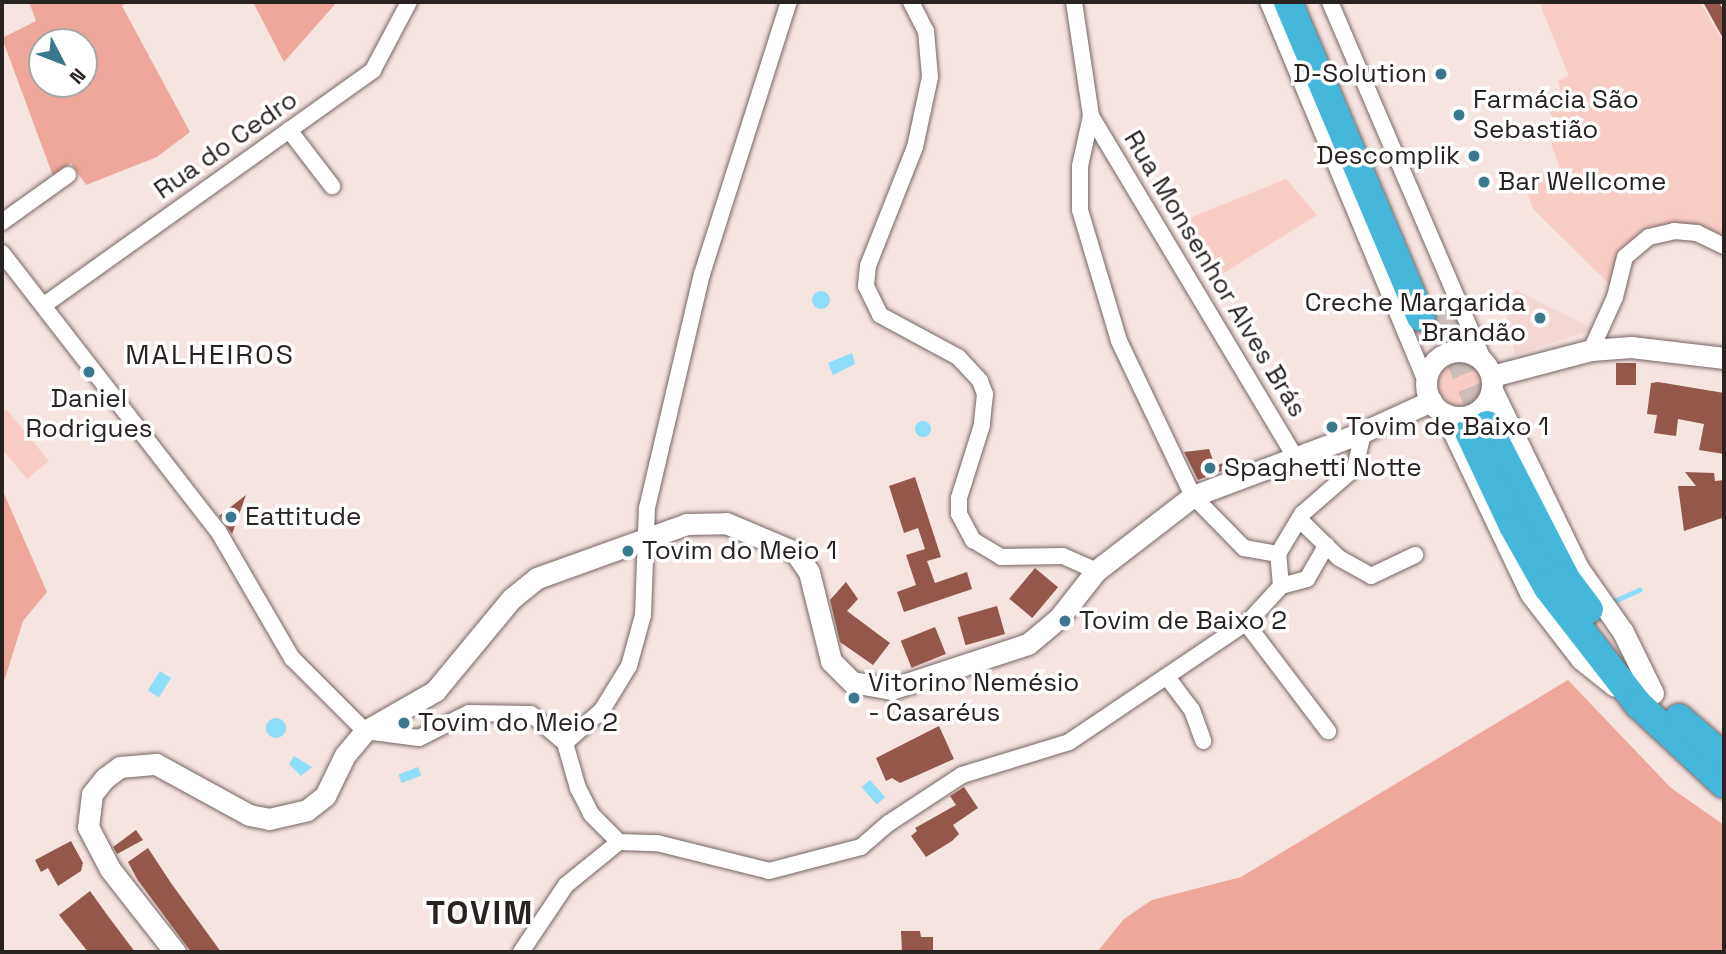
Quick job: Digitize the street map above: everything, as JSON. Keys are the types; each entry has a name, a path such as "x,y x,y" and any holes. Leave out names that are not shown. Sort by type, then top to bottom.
{"highway":[{"path":"1289,2 1430,313 1310,2"},
{"path":"1478,428 1566,579 1646,699 1724,783"},
{"path":"1646,699 1724,757"}],"street":[{"name":"Rua do Cedro","path":"44,305 373,70 410,2"},
{"path":"565,743 602,710 629,666 643,615 647,508 702,274 789,2"},
{"path":"912,2 926,31 930,78 915,147 868,266 866,286 880,315 958,357 980,381 985,394 982,425 959,498 962,521 973,540 1001,557 1063,556 1096,571"},
{"path":"1074,2 1091,116 1080,166 1080,210 1119,341 1193,496 1244,548 1278,554"},
{"path":"1268,2 1434,399 1531,594 1581,659 1646,699"},
{"path":"1331,2 1489,376 1578,568 1623,632 1646,699"},
{"name":"Rua Monsenhor Alves Brás","path":"1091,116 1296,458"},
{"path":"289,130 332,186"},
{"path":"2,222 68,175"},
{"path":"1591,349 1615,297 1625,257 1649,237 1674,231 1698,233 1724,246"},
{"path":"2,253 218,531 292,657 365,731 419,738 469,713 519,711 548,726 565,743 587,805 618,842"},
{"path":"1489,376 1591,349 1631,347 1724,358"},
{"path":"1434,399 1436,361 1455,351 1476,355 1489,376"},
{"path":"175,952 110,869 88,827 92,794 105,778 120,767 156,764 249,816 291,817 324,796 345,755 365,731 435,691 522,587 646,539 705,521 726,523 795,552 809,572 831,660 852,682 891,689 1028,644 1059,618 1096,571 1193,496 1363,432 1434,399 1475,414 1489,376"},
{"path":"1281,586 1278,554 1298,519 1355,468 1363,432"},
{"path":"1298,519 1339,558 1371,576 1415,555"},
{"path":"521,952 566,885 618,842 657,843 769,871 861,847 889,822 962,775 1069,742 1246,623 1281,586 1307,579 1328,545"},
{"path":"1246,623 1328,731"},
{"path":"1167,677 1192,710 1203,741"}],"shaded area":[{"path":"29,2 127,2 122,6 190,132 157,157 86,185 71,163 53,176 2,38 36,21"},
{"path":"253,2 337,2 284,62"},
{"path":"1539,2 1700,2 1724,43 1724,238 1646,231 1618,252 1609,284 1533,209 1523,182 1560,168 1551,144 1561,139 1545,100 1561,91 1558,81 1569,76"},
{"path":"1286,179 1317,215 1219,276 1187,219"},
{"name":"Creche Margarida Brandão","path":"1517,290 1594,329 1515,355 1504,299"},
{"path":"1460,362 1469,363 1476,368 1481,375 1481,393 1476,400 1469,405 1460,406 1451,405 1444,400 1439,393 1438,384 1439,375 1444,368 1451,363"},
{"path":"6,409 49,461 27,479 2,449 2,413"},
{"path":"2,489 47,592 23,621 2,688"},
{"path":"1568,680 1671,788 1724,825 1724,952 1097,952 1124,919 1152,900 1241,877"}],"water":[{"path":"821,291 827,294 830,300 827,306 821,309 815,306 812,300 815,294"},
{"path":"852,353 855,364 833,375 828,363"},
{"path":"923,421 929,423 929,435 923,437 917,435 915,429 917,423"},
{"path":"160,671 171,678 159,697 148,691"},
{"path":"276,718 283,721 286,728 283,735 276,738 269,735 266,728 269,721"},
{"path":"294,756 312,767 301,776 289,764"},
{"path":"418,767 421,775 402,783 398,775"},
{"path":"870,780 885,797 877,805 862,787"}],"building":[{"path":"1703,2 1719,2 1724,11 1724,40"},
{"path":"1616,363 1636,363 1636,385 1616,385"},
{"path":"1651,383 1724,393 1724,454 1699,450 1704,424 1678,419 1676,436 1654,433 1657,415 1647,414"},
{"name":"Spaghetti Notte","path":"1209,449 1215,466 1233,459 1235,466 1198,480 1184,452"},
{"path":"1685,472 1714,473 1715,481 1724,480 1722,518 1684,531 1678,486 1696,486"},
{"path":"915,477 941,557 927,561 935,583 967,572 972,589 904,612 897,592 916,585 906,555 925,549 918,528 904,533 889,486"},
{"path":"246,495 232,534 219,516"},
{"path":"1035,568 1058,587 1032,618 1009,599"},
{"path":"846,582 858,599 847,611 890,643 873,665 840,642 830,600"},
{"path":"997,606 1005,634 966,645 958,617"},
{"path":"935,627 946,654 912,668 901,641"},
{"path":"939,726 954,759 900,783 892,778 886,781 876,758"},
{"path":"964,787 978,808 953,825 959,834 952,841 926,857 911,836 917,831 915,828 956,805 950,796"},
{"path":"136,830 143,840 117,854 113,847"},
{"path":"71,841 83,863 81,871 58,886 48,868 41,872 35,860"},
{"path":"148,848 221,952 191,952 137,879 128,862"},
{"path":"90,891 135,952 88,952 59,915"},
{"path":"901,931 920,931 921,937 933,937 933,952 902,952"}],"waterway":[{"path":"1612,602 1639,590"}],"tunnel":[{"path":"1439,309 1487,425"}],"place":[{"name":"D-Solution","path":"1441,74"},
{"name":"Farmácia São Sebastião","path":"1459,115"},
{"name":"Descomplik","path":"1474,156"},
{"name":"Bar Wellcome","path":"1484,182"},
{"name":"Creche Margarida Brandão","path":"1540,318"},
{"name":"Daniel Rodrigues","path":"89,372"},
{"name":"Tovim de Baixo 1","path":"1332,427"},
{"name":"Spaghetti Notte","path":"1210,468"},
{"name":"Eattitude","path":"231,517"},
{"name":"Tovim do Meio 1","path":"628,551"},
{"name":"Tovim de Baixo 2","path":"1065,621"},
{"name":"Vitorino Nemésio - Casaréus","path":"854,698"},
{"name":"Tovim do Meio 2","path":"404,723"}],"district":[{"name":"MALHEIROS","path":"210,354"},
{"name":"TOVIM","path":"480,914"}]}
